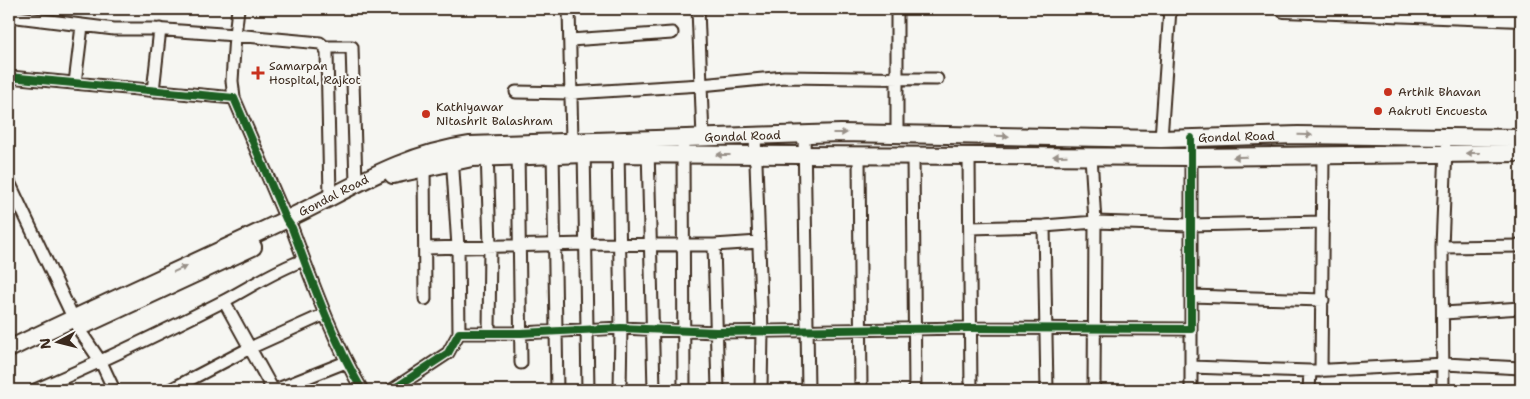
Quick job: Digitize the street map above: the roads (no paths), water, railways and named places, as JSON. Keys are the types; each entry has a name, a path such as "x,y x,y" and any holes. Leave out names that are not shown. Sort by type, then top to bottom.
{"main road":[{"path":"1284,9 1521,18"},
{"name":"Gondal Road","path":"648,147 682,138 804,133 897,133 1161,139 1298,135 1446,145 1521,153"},
{"name":"Gondal Road","path":"289,224 330,197 385,168 452,154 487,150 518,150 580,145 648,147 683,155 1191,157 1323,155 1521,138"},
{"name":"Gondal Road","path":"9,349 76,322 424,161"},
{"name":"Gondal Road","path":"9,360 76,322"}],"street":[{"path":"238,9 232,81 234,98 304,260 323,315 362,390"},
{"path":"569,9 572,93 580,145 586,244 588,390"},
{"path":"698,9 703,138"},
{"path":"897,133 898,9"},
{"path":"1161,139 1170,9"},
{"path":"9,16 82,26 160,29 320,43 328,53 330,197"},
{"path":"75,83 82,26"},
{"path":"153,92 160,29"},
{"path":"570,40 672,33"},
{"path":"325,47 352,47 356,183"},
{"path":"9,77 153,92 234,98"},
{"path":"516,92 572,93 701,85 784,77 937,79"},
{"path":"804,133 808,390"},
{"path":"755,135 762,331 761,390"},
{"path":"682,138 684,390"},
{"path":"1191,390 1192,296 1190,225 1192,138"},
{"path":"1443,390 1445,364 1442,247 1446,145"},
{"path":"618,147 621,328 620,390"},
{"path":"648,147 654,390"},
{"path":"553,148 553,245 557,390"},
{"path":"487,150 490,246 489,332"},
{"path":"518,150 520,363"},
{"path":"392,390 448,353 460,333 458,247 452,154"},
{"path":"1309,390 1315,371 1322,300 1323,155"},
{"path":"913,156 915,390"},
{"path":"1091,156 1095,222 1094,390"},
{"path":"859,157 861,390"},
{"path":"969,157 971,390"},
{"path":"424,161 425,299"},
{"path":"9,182 76,322 101,362 114,390"},
{"path":"970,228 1044,226 1095,222 1190,225 1323,222"},
{"path":"1044,226 1047,390"},
{"path":"425,248 586,244 682,246 759,242"},
{"path":"714,245 718,390"},
{"path":"1442,247 1521,246"},
{"path":"35,390 101,362 224,301 291,264 304,260"},
{"path":"1192,296 1322,300"},
{"path":"224,301 274,390 346,362"},
{"path":"1444,312 1521,308"},
{"path":"170,390 250,348 323,315"},
{"path":"460,333 521,333 621,328 716,332 913,328 1046,329 1094,327 1192,329"},
{"path":"1191,367 1315,371 1445,364 1521,368"}],"place":[{"name":"Samarpan Hospital, Rajkot","path":"258,73"},
{"name":"Arthik Bhavan","path":"1388,92"},
{"name":"Aakruti Encuesta","path":"1378,111"},
{"name":"Kathiyawar Nitashrit Balashram","path":"426,114"}]}
